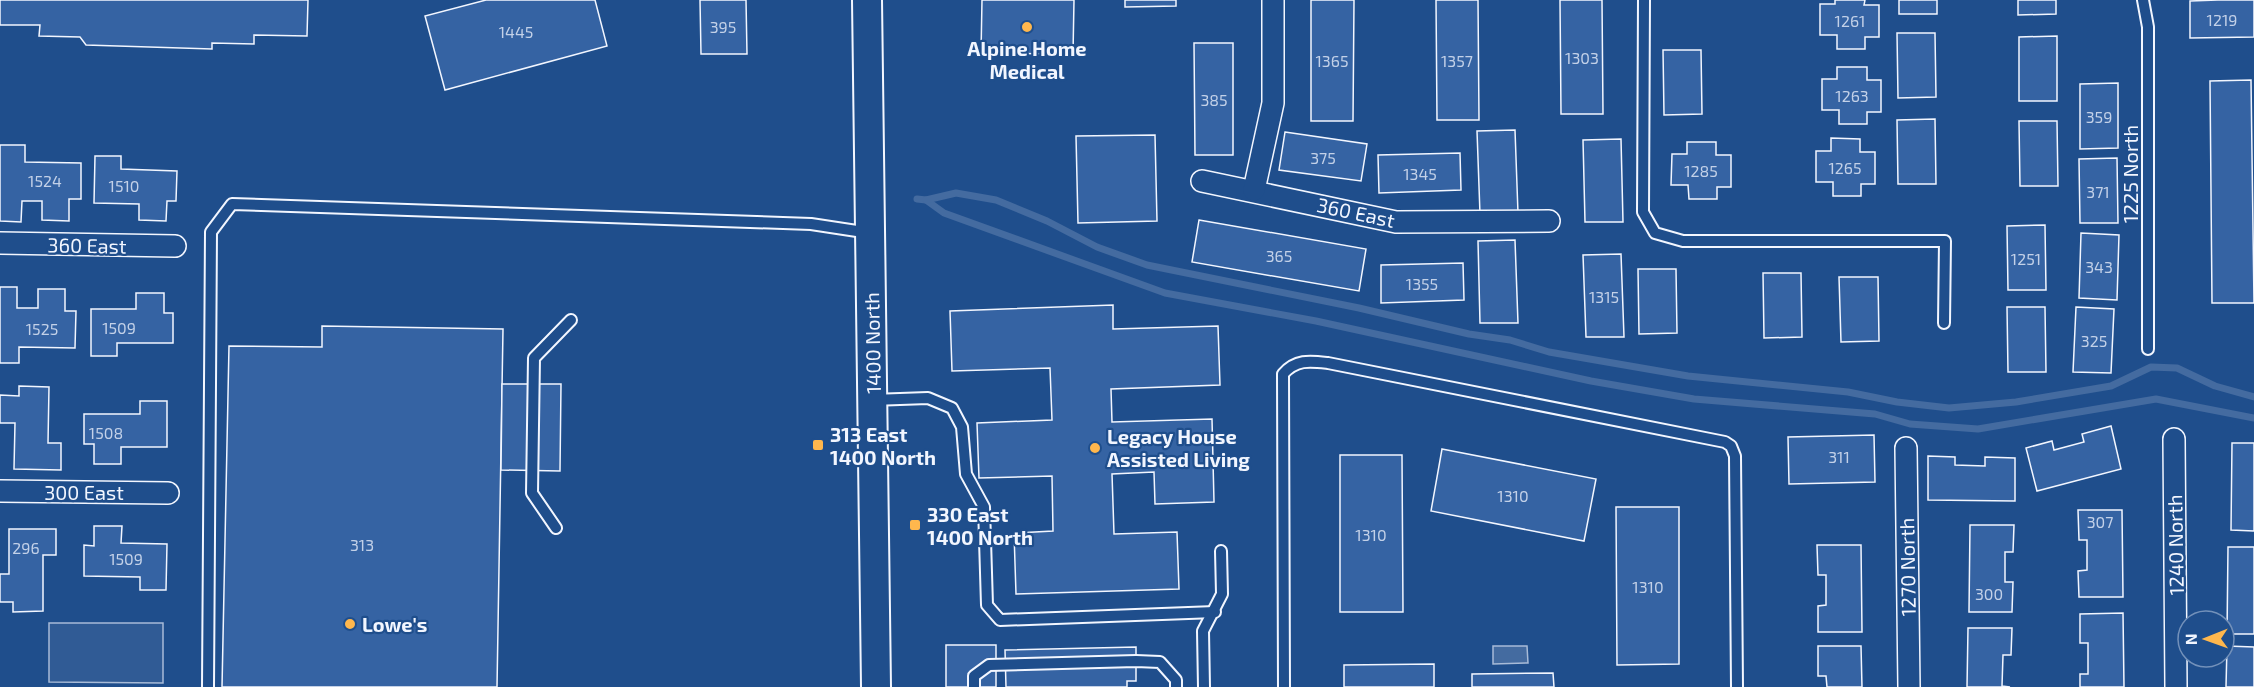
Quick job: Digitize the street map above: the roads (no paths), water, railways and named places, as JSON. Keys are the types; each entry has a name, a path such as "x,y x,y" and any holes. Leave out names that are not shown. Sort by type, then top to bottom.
{"main road":[{"name":"1400 North","path":"867,0 876,687"}],"street":[{"path":"1254,190 1273,103 1274,0"},
{"name":"360 East","path":"1202,181 1254,190 1396,222 1549,221"},
{"name":"360 East","path":"0,243 174,246"},
{"name":"1240 North","path":"2174,439 2176,687"},
{"name":"1270 North","path":"1906,447 1909,687"},
{"name":"300 East","path":"0,491 168,492"}],"lane":[{"path":"1644,0 1643,212 1655,233 1683,241 1945,241 1944,323"},
{"name":"1225 North","path":"2143,0 2148,27 2148,349"},
{"path":"208,687 211,232 232,204 800,223 870,233"},
{"path":"556,528 532,493 534,358 572,320"},
{"path":"1284,687 1283,374 1291,364 1306,361 1328,363 1725,442 1731,446 1735,456 1737,687"},
{"path":"872,400 928,398 952,408 962,427 966,474 984,507 987,604 1000,620 1215,612"},
{"path":"1204,687 1203,632 1222,594 1221,550"},
{"path":"974,687 974,676 989,665 1136,661 1160,662 1176,680 1176,687"}],"waterway":[{"path":"926,200 956,193 996,200 1047,221 1097,247 1147,265 1359,308 1469,334 1510,340 1549,352 1688,376 1848,392 1897,402 1949,408 2016,402 2111,386 2151,367 2177,368 2215,386 2254,397"},
{"path":"917,199 926,200 944,213 1165,293 1316,321 1591,381 1694,399 1875,414 1910,424 1978,429 2156,399 2254,418"}],"place":[{"name":"Alpine Home Medical","path":"1027,27"},
{"name":"313 East 1400 North","path":"818,445"},
{"name":"Legacy House Assisted Living","path":"1095,448"},
{"name":"330 East 1400 North","path":"915,525"},
{"name":"Lowe's","path":"350,624"}]}
